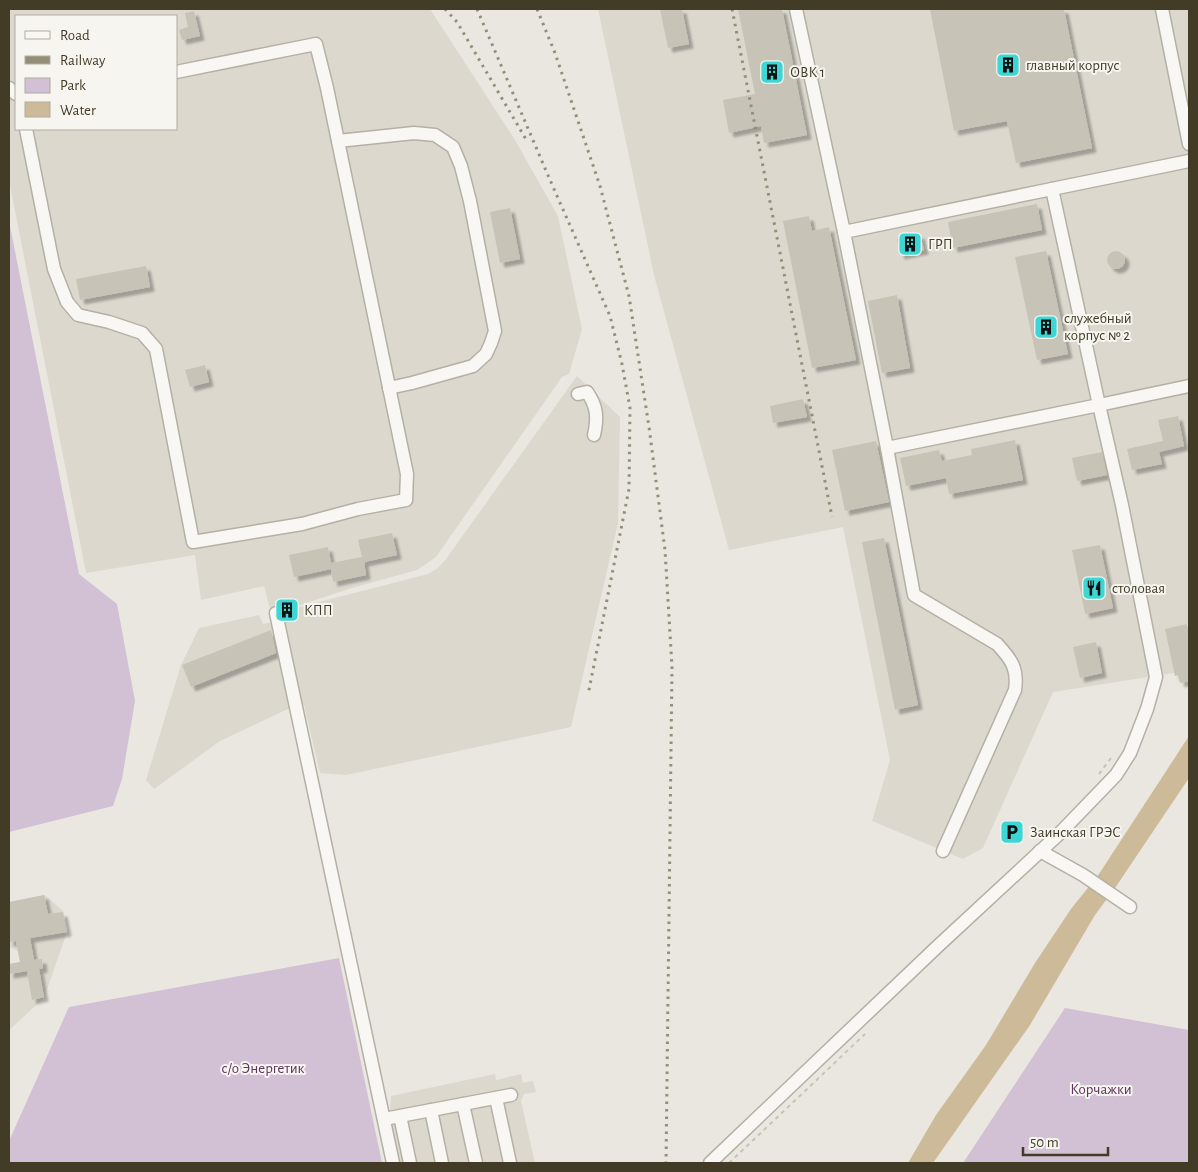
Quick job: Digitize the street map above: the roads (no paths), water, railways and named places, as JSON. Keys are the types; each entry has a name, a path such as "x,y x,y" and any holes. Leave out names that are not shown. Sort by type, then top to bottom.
{"street":[{"path":"796,9 844,232 914,595 997,644 1008,655 1015,667 1017,679 1015,690 943,851"},
{"path":"1162,9 1189,144"},
{"path":"26,130 54,269 67,302 78,315 109,322 142,333 156,348 194,542 302,524 358,509 406,500 407,474 316,44 178,72"},
{"path":"338,141 414,133 435,135 453,147 461,166 478,235 495,331 486,354 473,366 390,388"},
{"path":"844,232 1189,161"},
{"path":"710,1163 1060,833 1116,775 1125,763 1139,732 1156,677 1122,504 1052,189"},
{"path":"887,448 1189,386"},
{"path":"578,394 587,392 597,411 594,435"},
{"path":"276,613 393,1163"},
{"path":"1040,851 1083,875 1130,907"},
{"path":"384,1119 511,1095"},
{"path":"496,1098 510,1163"},
{"path":"463,1104 476,1163"},
{"path":"431,1110 442,1163"},
{"path":"400,1116 410,1163"}],"water":[{"path":"1189,736 1189,778 1095,915 1030,1025 933,1163 908,1163 936,1115 986,1045 1035,963 1071,909 1099,874"}],"railway":[{"path":"445,9 457,22 527,141"},
{"path":"477,9 610,316 622,364 630,408 629,489 588,695"},
{"path":"537,9 555,53 600,186 629,296 665,550 672,667 666,1163"},
{"path":"732,9 832,517"}],"place":[{"name":"главный корпус","path":"1008,65"},
{"name":"ОВК 1","path":"772,72"},
{"name":"ГРП","path":"910,244"},
{"name":"служебный корпус № 2","path":"1046,327"},
{"name":"столовая","path":"1094,588"},
{"name":"КПП","path":"287,610"},
{"name":"Заинская ГРЭС","path":"1012,832"}],"park label":[{"name":"с/о Энергетик","path":"263,1068"},
{"name":"Корчажки","path":"1101,1089"}]}
